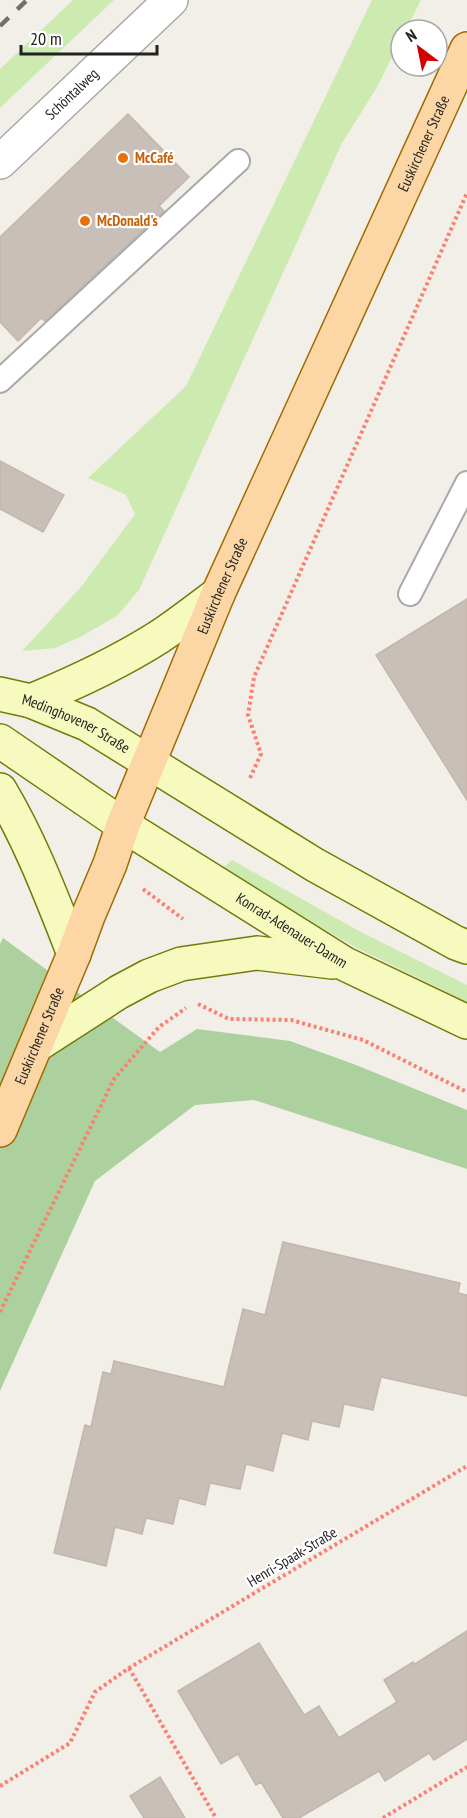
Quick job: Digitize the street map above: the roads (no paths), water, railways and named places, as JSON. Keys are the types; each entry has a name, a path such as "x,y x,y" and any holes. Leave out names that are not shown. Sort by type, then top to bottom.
{"main road":[{"name":"Euskirchener Straße","path":"0,1130 37,1045 110,864 148,761 218,594 467,49"},
{"path":"15,698 77,682 121,660 161,636 218,594"},
{"name":"Medinghovener Straße","path":"15,698 87,724 148,761"},
{"path":"0,741 123,825"},
{"path":"148,761 315,865 467,947"},
{"path":"0,790 21,827 45,878 74,954"},
{"name":"Konrad-Adenauer-Damm","path":"123,825 345,964 467,1023"},
{"path":"37,1045 119,992 149,976 181,964 257,953 345,964"}],"street":[{"name":"Schöntalweg","path":"0,162 171,0"}],"lane":[{"path":"0,381 238,161"},
{"path":"410,594 467,483"}],"railway":[{"path":"0,26 27,0"}],"place":[{"name":"McCafé","path":"123,158"},
{"name":"McDonald's","path":"85,221"}]}
